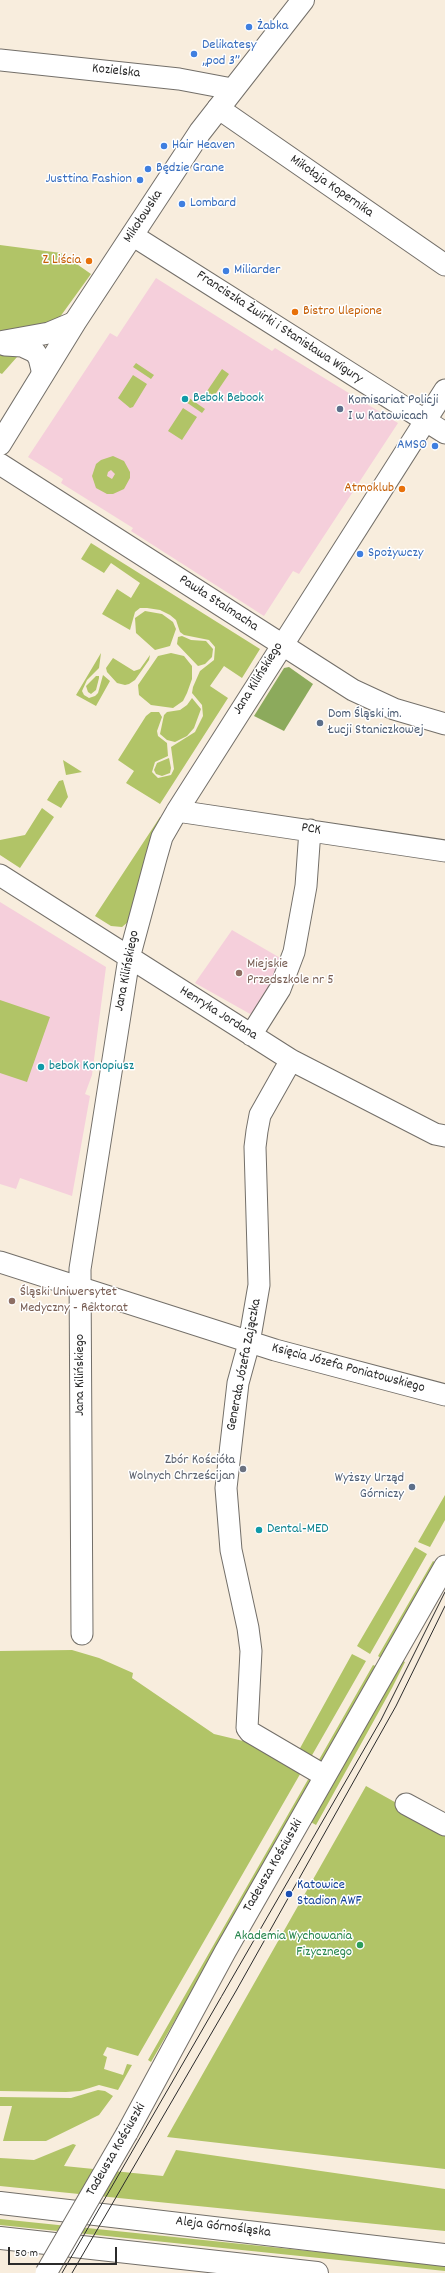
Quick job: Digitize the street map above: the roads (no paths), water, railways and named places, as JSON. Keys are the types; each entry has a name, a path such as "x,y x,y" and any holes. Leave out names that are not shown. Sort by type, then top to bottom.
{"main road":[{"name":"Mikołowska","path":"0,444 75,322 218,108 303,0"},
{"name":"Aleja Górnośląska","path":"0,2204 445,2255"},
{"path":"0,2238 317,2273"}],"street":[{"name":"Kozielska","path":"0,60 179,79 232,89"},
{"name":"Mikołaja Kopernika","path":"218,108 445,266"},
{"name":"Franciszka Żwirki i Stanisława Wigury","path":"132,235 445,433"},
{"path":"0,343 49,333 75,322"},
{"path":"0,343 22,346 35,352 39,358 42,374"},
{"name":"Jana Kilińskiego","path":"82,1634 80,1269 129,958 162,837 177,810 281,644 445,390"},
{"name":"Pawła Stalmacha","path":"0,464 353,690 394,709 445,724"},
{"name":"PCK","path":"177,810 445,851"},
{"path":"251,1035 280,989 294,952 306,886 310,830"},
{"name":"Henryka Jordana","path":"0,875 292,1060 435,1134 445,1136"},
{"name":"Generała Józefa Zajączka","path":"292,1060 264,1107 257,1131 255,1147 260,1267 257,1301 249,1343 238,1383 226,1488 231,1550 248,1628 251,1651 247,1728 250,1732 325,1776"},
{"name":"Księcia Józefa Poniatowskiego","path":"0,1262 249,1343 445,1395"},
{"name":"Tadeusza Kościuszki","path":"46,2273 127,2133 225,1952 445,1566"},
{"path":"406,1804 445,1825"}],"tram line":[{"path":"62,2273 381,1720 445,1592"},
{"path":"72,2273 236,1991 396,1706 445,1606"}],"place":[{"name":"Żabka","path":"249,27"},
{"name":"Delikatesy „pod 3”","path":"194,54"},
{"name":"Hair Heaven","path":"164,146"},
{"name":"Będzie Grane","path":"148,169"},
{"name":"Justtina Fashion","path":"140,180"},
{"name":"Lombard","path":"182,204"},
{"name":"Z Liścia","path":"89,261"},
{"name":"Miliarder","path":"226,271"},
{"name":"Bistro Ulepione","path":"295,312"},
{"name":"Bebok Bebook","path":"185,399"},
{"name":"Komisariat Policji I w Katowicach","path":"340,409"},
{"name":"AMSO","path":"435,446"},
{"name":"Atmoklub","path":"402,489"},
{"name":"Spożywczy","path":"360,554"},
{"name":"Dom Śląski im. Łucji Staniczkowej","path":"320,723"},
{"name":"Miejskie Przedszkole nr 5","path":"239,973"},
{"name":"bebok Konopiusz","path":"41,1067"},
{"name":"Śląski Uniwersytet Medyczny - Rektorat","path":"12,1301"},
{"name":"Zbór Kościóła Wolnych Chrześcijan","path":"243,1469"},
{"name":"Wyższy Urząd Górniczy","path":"412,1487"},
{"name":"Dental-MED","path":"259,1530"},
{"name":"Katowice Stadion AWF","path":"289,1894"},
{"name":"Akademia Wychowania Fizycznego","path":"360,1945"}]}
